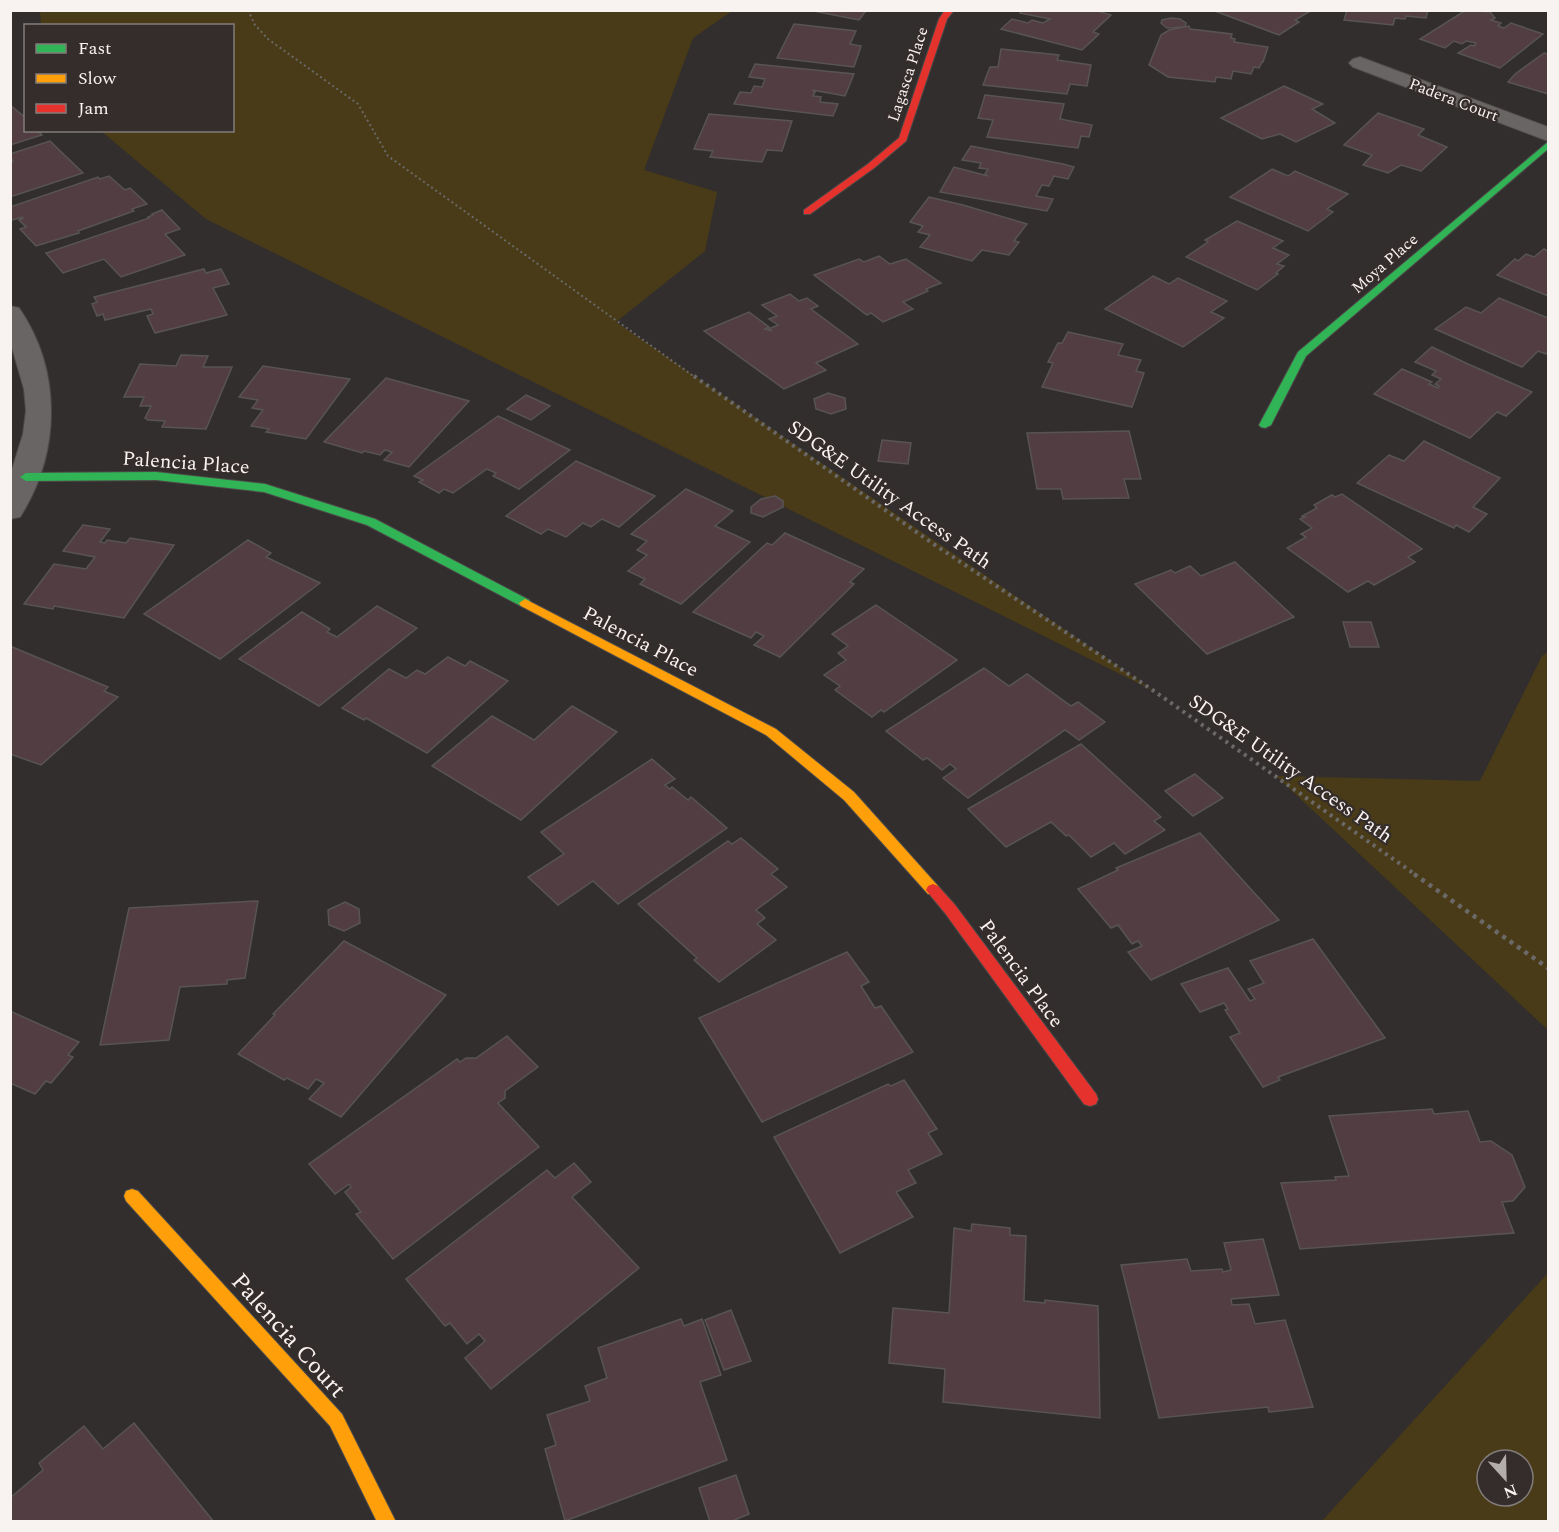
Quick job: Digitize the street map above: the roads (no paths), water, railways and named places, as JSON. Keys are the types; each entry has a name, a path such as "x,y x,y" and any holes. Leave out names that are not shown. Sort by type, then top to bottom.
{"street":[{"name":"Lagasca Place","path":"807,212 871,166 903,139 943,20 950,10"},
{"name":"Padera Court","path":"1360,63 1548,134"},
{"name":"Moya Place","path":"1265,425 1302,354 1548,145"},
{"path":"10,313 28,347 36,370 39,394 34,448 26,477 10,510"},
{"name":"Palencia Place","path":"26,477 156,476 265,488 371,522 771,732 849,796 950,909 1090,1098"},
{"name":"Palencia Court","path":"132,1197 336,1420 387,1521"}]}
